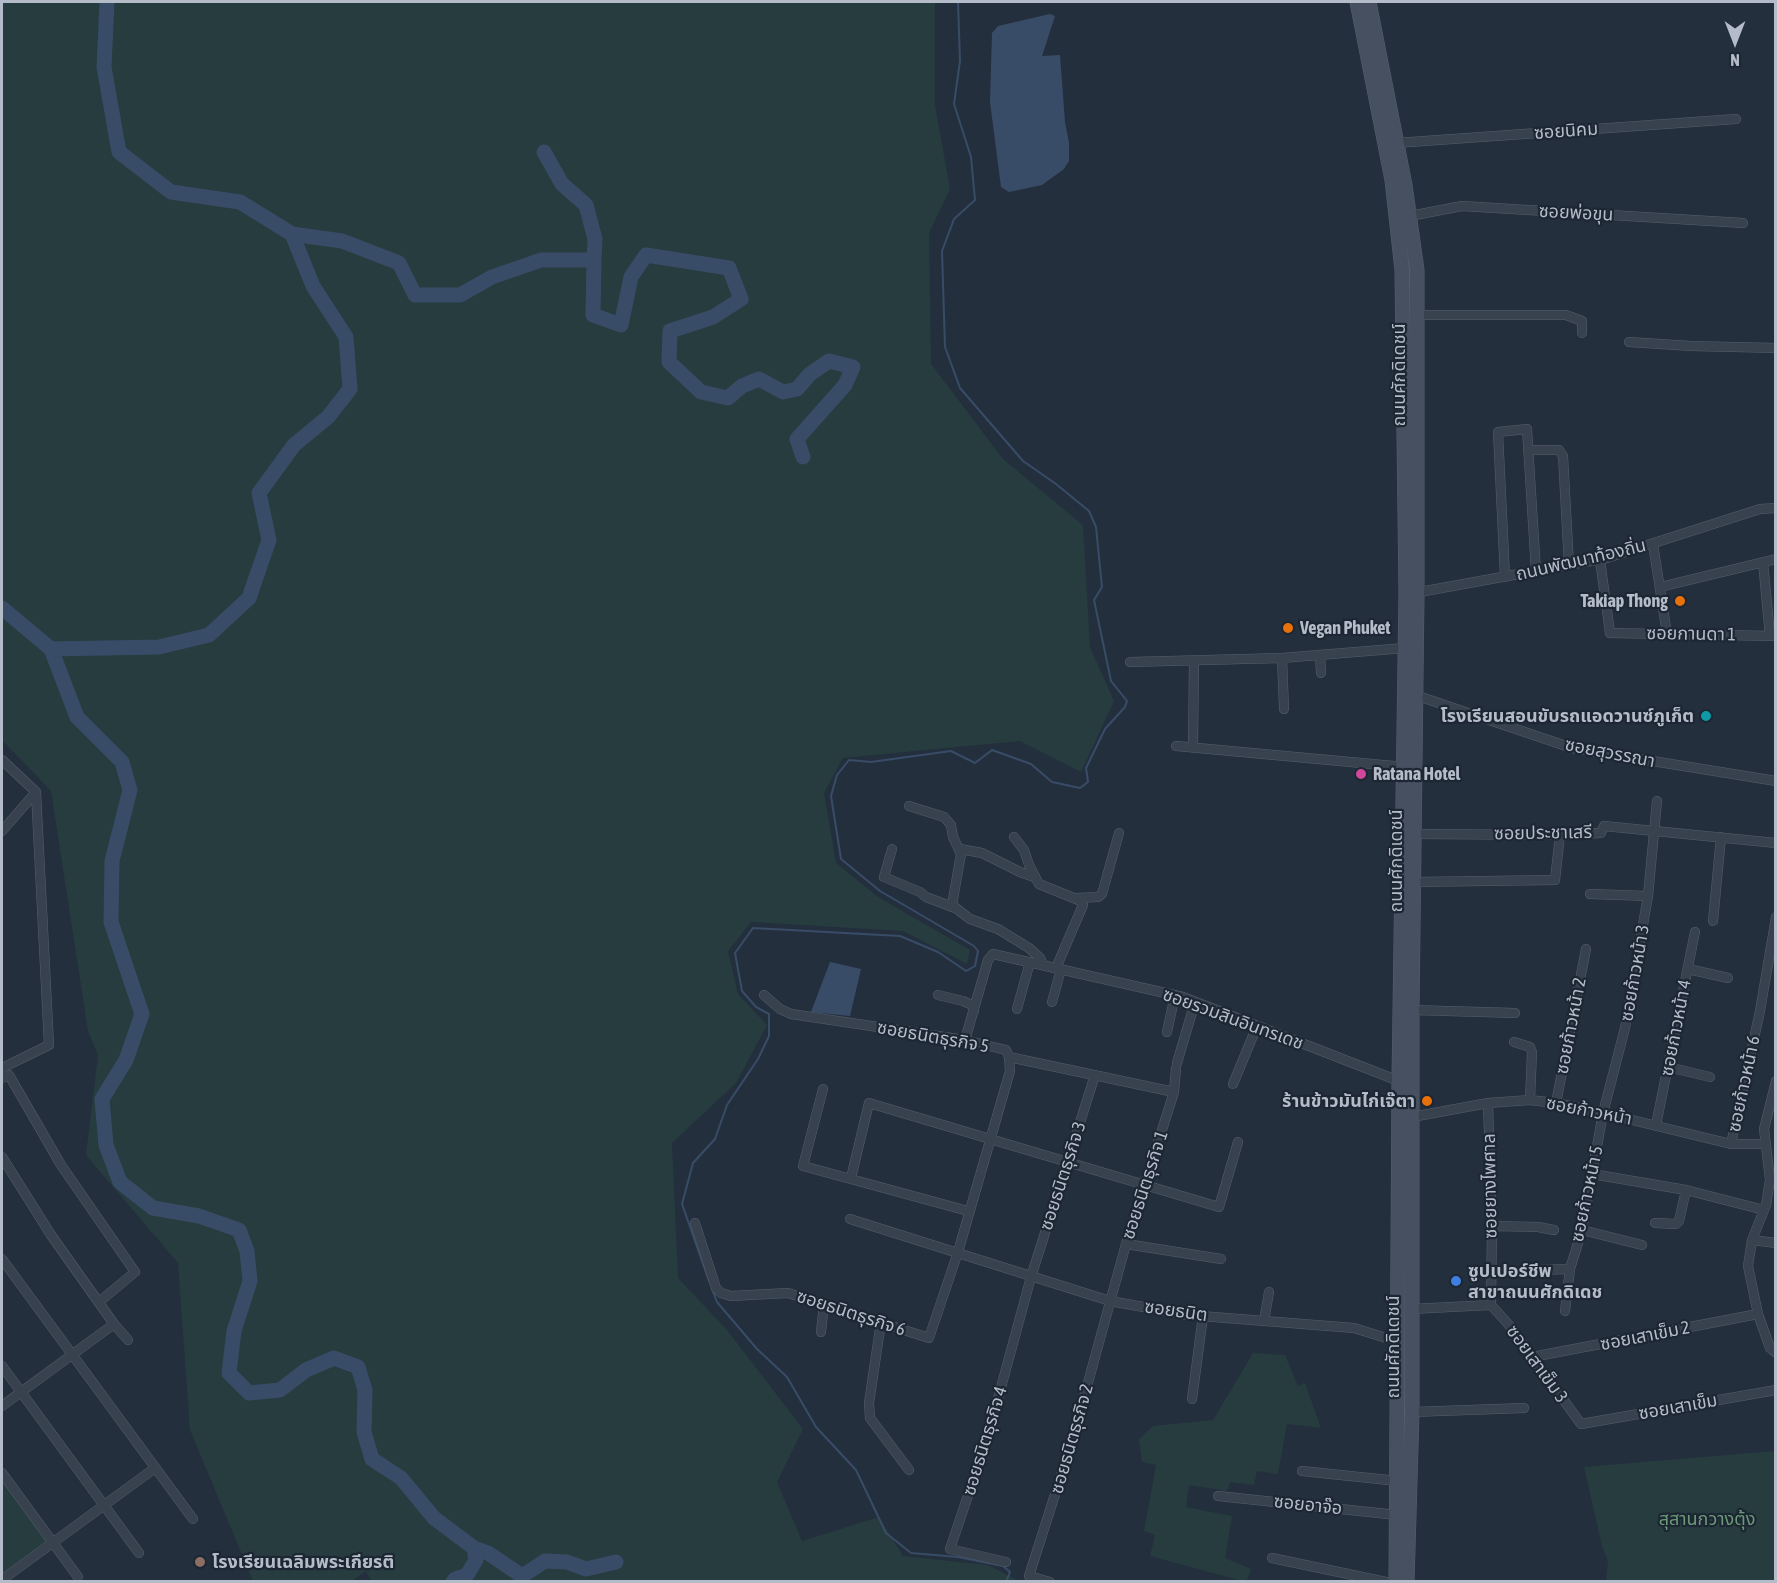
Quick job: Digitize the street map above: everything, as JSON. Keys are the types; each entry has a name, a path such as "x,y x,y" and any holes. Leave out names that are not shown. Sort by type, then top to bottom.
{"main road":[{"name":"ถนนศักดิเดชน์","path":"1357,2 1392,180 1402,270 1415,695 1405,767 1399,1081 1396,1581"},
{"name":"ถนนศักดิเดชน์","path":"1369,2 1410,216 1417,270 1412,593 1406,648 1414,834 1412,1412 1407,1581"}],"street":[{"name":"ซอยนิคม","path":"1396,142 1736,119"},
{"name":"ซอยพ่อขุน","path":"1410,216 1462,206 1743,222"},
{"path":"1417,315 1566,315 1582,321 1582,333"},
{"path":"1629,342 1776,348"},
{"path":"1505,577 1498,432 1527,429 1536,571"},
{"path":"1528,450 1559,450 1563,456 1569,565"},
{"name":"ถนนพัฒนาท้องถิ่น","path":"1412,593 1600,560 1760,508 1776,508"},
{"path":"1653,544 1667,634"},
{"path":"1660,587 1776,558"},
{"name":"ซอยกานดา 1","path":"1600,560 1611,633 1773,636 1763,562"},
{"path":"1130,662 1282,658 1406,648"},
{"path":"1320,655 1321,673"},
{"path":"1282,658 1284,710"},
{"path":"1192,748 1194,661"},
{"name":"ซอยสุวรรณา","path":"1415,695 1572,748 1776,781"},
{"path":"1176,746 1405,767"},
{"path":"2,760 36,792 49,1045 2,1068"},
{"path":"2,831 36,792"},
{"name":"ซอยก้าวหน้า 3","path":"1603,1113 1625,1028 1648,896 1657,801"},
{"path":"909,806 944,817 951,825 952,837 960,849 961,856 952,900 955,908"},
{"name":"ซอยประชาเสรี","path":"1414,834 1560,835 1601,832 1604,826 1776,843"},
{"path":"1072,898 1098,897 1102,894 1119,833"},
{"path":"1413,882 1555,880 1560,835"},
{"path":"1014,837 1021,843 1039,884 1081,902 1083,908 1058,968 1052,1002"},
{"path":"1713,921 1721,837"},
{"path":"892,849 884,877 955,908 970,919 1008,934 1029,948 1040,958 1043,965"},
{"path":"960,849 982,853 1034,877"},
{"path":"1590,894 1648,896"},
{"name":"ซอยก้าวหน้า 6","path":"1731,1144 1760,1011 1776,917"},
{"name":"ซอยก้าวหน้า 4","path":"1656,1125 1695,932"},
{"name":"ซอยก้าวหน้า 2","path":"1556,1102 1586,949"},
{"name":"ซอยรวมสินอินทรเดช","path":"974,1011 988,960 993,954 1175,995 1399,1081"},
{"path":"1017,1009 1030,962"},
{"path":"1688,969 1728,978"},
{"name":"ซอยธนิตธุรกิจ 5","path":"764,995 780,1009 791,1014 965,1040 1006,1050 1010,1071 958,1252"},
{"path":"938,995 974,1006 965,1040"},
{"path":"1167,1032 1175,995"},
{"name":"ซอยธนิตธุรกิจ 1","path":"1110,1301 1174,1092 1176,1066 1195,1002"},
{"path":"1412,1010 1515,1012"},
{"path":"1233,1084 1257,1026"},
{"path":"1514,1042 1530,1047 1532,1052 1530,1100"},
{"path":"1009,1057 1174,1092"},
{"path":"1668,1067 1710,1077"},
{"path":"2,1078 9,1076 61,1165 135,1272 99,1302"},
{"name":"ซอยธนิตธุรกิจ 3","path":"1031,1277 1095,1076"},
{"path":"1776,1082 1764,1129 1770,1180 1769,1207 1752,1240 1748,1266 1758,1314 1770,1348 1776,1353"},
{"path":"823,1089 803,1166 968,1211"},
{"name":"ซอยก้าวหน้า","path":"1412,1117 1488,1103 1530,1100 1556,1102 1731,1144 1766,1144"},
{"path":"851,1178 869,1103 1218,1207 1238,1142"},
{"name":"ซอยยางไพศาล","path":"1488,1103 1492,1226 1491,1305"},
{"name":"ซอยก้าวหน้า 5","path":"1565,1311 1570,1269 1582,1230 1603,1113"},
{"path":"2,1157 51,1235 114,1324 128,1340"},
{"path":"1592,1174 1769,1207"},
{"path":"1655,1223 1676,1224 1686,1190"},
{"name":"ซอยธนิต","path":"850,1219 1110,1301 1203,1316 1354,1328 1399,1342"},
{"name":"ซอยธนิตธุรกิจ 6","path":"695,1223 716,1288 721,1293 731,1296 788,1293 928,1338 958,1252"},
{"path":"1492,1226 1538,1227 1554,1230"},
{"path":"1582,1230 1642,1245"},
{"path":"1752,1240 1776,1243"},
{"path":"1126,1244 1221,1259"},
{"path":"2,1259 192,1519"},
{"path":"1537,1270 1570,1269"},
{"name":"ซอยธนิตธุรกิจ 4","path":"1006,1562 950,1549 987,1440 1031,1277"},
{"path":"1264,1321 1269,1292"},
{"name":"ซอยธนิตธุรกิจ 2","path":"1050,1581 1029,1576 1072,1441 1110,1301"},
{"path":"821,1332 824,1304"},
{"path":"1411,1309 1491,1305"},
{"name":"ซอยเสาเข็ม 3","path":"1491,1305 1581,1424"},
{"name":"ซอยเสาเข็ม 2","path":"1532,1357 1758,1314"},
{"path":"1192,1399 1203,1316"},
{"path":"881,1323 869,1403 870,1418 909,1470"},
{"path":"2,1406 114,1324"},
{"path":"2,1366 139,1553"},
{"name":"ซอยเสาเข็ม","path":"1581,1424 1776,1390"},
{"path":"1412,1412 1524,1408"},
{"path":"2,1577 3,1579 155,1468"},
{"path":"1302,1471 1398,1481"},
{"path":"2,1473 78,1577"},
{"name":"ซอยอาจ๊อ","path":"1218,1496 1397,1515"},
{"path":"1272,1558 1386,1581"}],"green space":[{"path":"2,2 935,2 935,105 950,189 929,233 931,364 1003,459 1083,525 1090,647 1114,701 1081,772 1020,741 843,758 824,793 836,863 878,897 970,950 967,964 903,931 751,922 728,951 738,994 767,1025 736,1083 672,1143 678,1278 727,1330 803,1429 777,1482 802,1541 879,1517 903,1556 988,1565 1016,1581 372,1582 366,1571 352,1581 253,1581 190,1430 178,1263 86,1155 98,1055 88,1031 51,791 2,740"},
{"path":"1253,1353 1285,1355 1298,1386 1305,1383 1321,1428 1287,1424 1278,1474 1257,1471 1254,1485 1230,1482 1227,1491 1189,1485 1186,1507 1232,1516 1225,1558 1251,1569 1246,1582 1150,1556 1155,1535 1144,1531 1156,1465 1142,1462 1139,1439 1153,1426 1213,1420"},
{"name":"สุสานกวางตุ้ง","path":"1775,1451 1775,1581 1606,1581 1608,1561 1602,1546 1584,1467"},
{"path":"2,1480 48,1543 4,1574 2,1570"}],"water":[{"path":"1050,14 1055,16 1042,56 1060,55 1069,161 1064,169 1042,185 1009,192 1001,187 990,102 992,33 998,26"},
{"path":"830,962 861,969 850,1016 811,1012"}],"waterway":[{"path":"107,2 104,67 119,152 171,192 240,202 292,234 342,241 399,263 415,295 460,295 492,277 541,260 594,260 593,315 621,325 631,277 646,255 729,268 741,299 713,317 670,331 669,362 701,392 728,398 742,386 759,379 783,392 797,389 810,374 829,361 853,367 845,385 797,439 803,457"},
{"path":"709,1281 682,1204 693,1163 715,1139 727,1105 758,1059 769,1036 769,1014 756,1007 742,991 735,953 753,928 900,936 938,952 966,971 975,966 978,951 974,946 880,891 841,859 831,796 837,775 849,760 871,762 951,751 975,763 992,750 1031,764 1052,782 1080,788 1088,782 1086,768 1105,729 1125,707 1127,701 1111,681 1094,600 1102,587 1096,527 1089,511 1023,461 960,388 945,347 942,251 954,219 975,200 971,157 954,104 960,61 958,2"},
{"path":"544,152 562,184 586,205 595,239 594,260"},
{"path":"51,649 159,647 209,635 249,598 269,540 259,493 294,445 328,417 350,389 346,337 313,286 292,234"},
{"path":"2,608 51,649 77,717 122,762 130,790 112,861 111,922 142,1014 126,1060 102,1099 106,1145 120,1182 153,1208 199,1216 239,1230 247,1251 250,1281 234,1331 229,1373 249,1393 280,1390 306,1370 334,1358 358,1367 365,1390 364,1432 372,1459 401,1478 434,1518 474,1548 476,1560 467,1575 453,1582"},
{"path":"712,1289 717,1302 757,1349 787,1377 816,1427 856,1470 886,1533 911,1553 958,1557 1003,1566 1010,1572 1006,1582"},
{"path":"474,1548 488,1553 522,1576 545,1561 567,1562 586,1569 616,1562"}],"place":[{"name":"Takiap Thong","path":"1680,601"},
{"name":"Vegan Phuket","path":"1288,628"},
{"name":"โรงเรียนสอนขับรถแอดวานซ์ภูเก็ต","path":"1706,716"},
{"name":"Ratana Hotel","path":"1361,774"},
{"name":"ร้านข้าวมันไก่เจ๊ตา","path":"1427,1101"},
{"name":"ซูปเปอร์ชีพ สาขาถนนศักดิเดช","path":"1456,1281"},
{"name":"โรงเรียนเฉลิมพระเกียรติ","path":"200,1562"}]}
